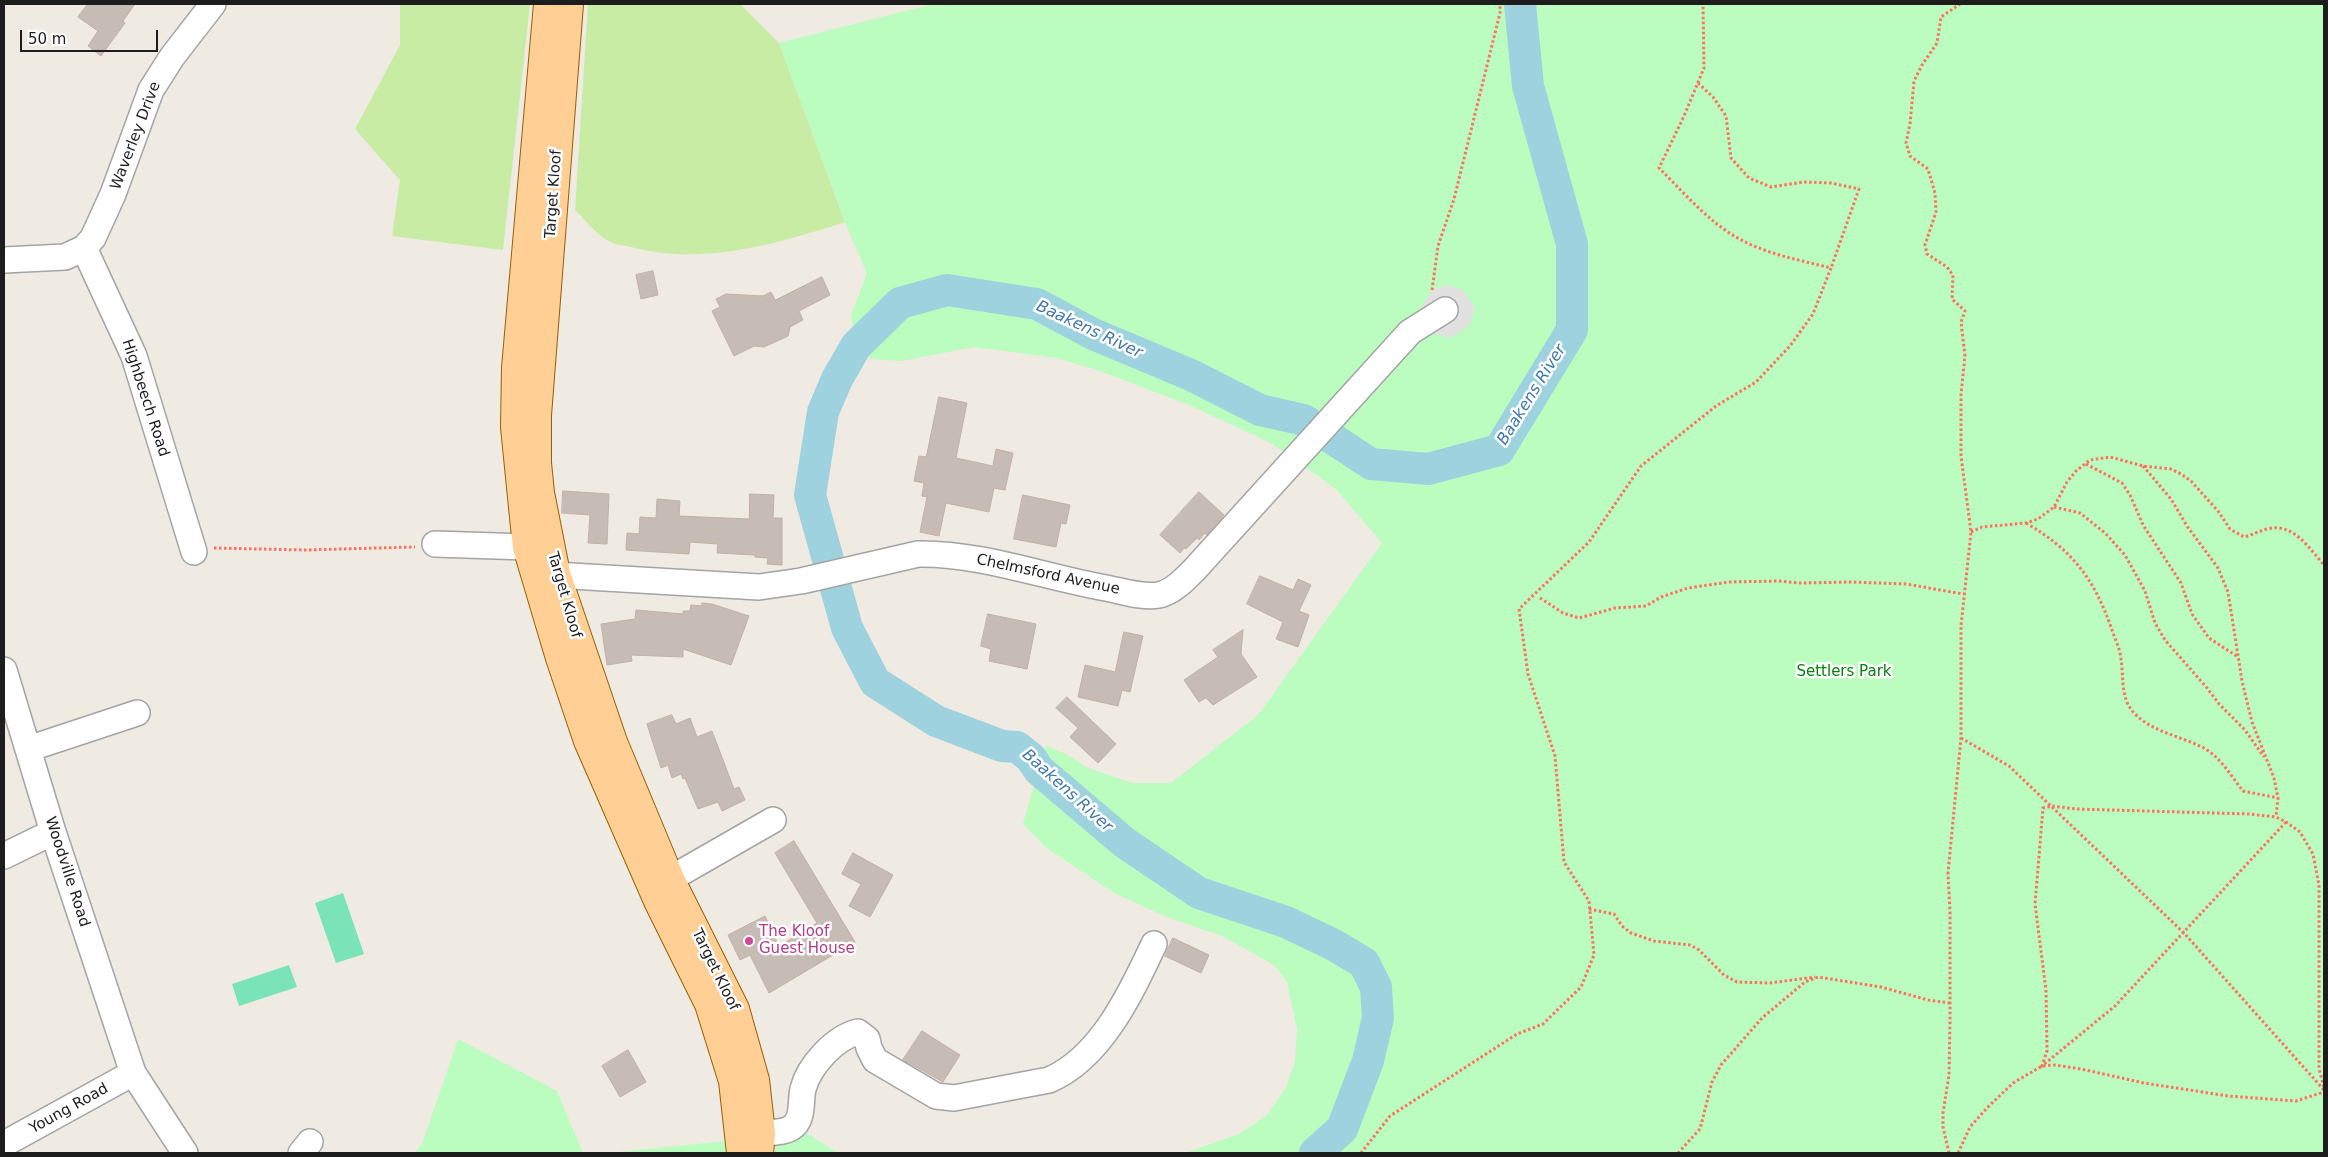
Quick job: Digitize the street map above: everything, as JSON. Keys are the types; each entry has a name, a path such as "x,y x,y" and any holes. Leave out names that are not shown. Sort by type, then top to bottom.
{"main road":[{"name":"Target Kloof","path":"548,4 536,279 537,463 546,529 545,574 560,658 588,741 658,901 709,1004 733,1081 741,1153"},
{"name":"Target Kloof","path":"569,4 536,279 516,368 515,428 527,547 545,574 612,742 670,879 735,1009 755,1080 760,1143"}],"street":[{"name":"Waverley Drive","path":"84,248 93,238 100,225 151,90 172,57 213,4"},
{"path":"4,260 64,257 84,248"},
{"name":"Highbeech Road","path":"84,248 134,356 192,546"},
{"name":"Chelmsford Avenue","path":"545,574 759,587 801,581 918,554 934,554 966,558 1097,587 1148,596 1159,595 1170,591 1187,577 1438,300"},
{"path":"435,544 527,547"},
{"name":"Woodville Road","path":"4,670 54,832 133,1073 184,1153"},
{"path":"28,749 137,713"},
{"path":"670,879 773,820"},
{"path":"4,856 54,832"},
{"path":"760,1143 792,1128 800,1115 803,1089 808,1074 832,1047 851,1034 858,1032 867,1038 869,1048 875,1060 936,1096 944,1098 954,1098 1049,1080 1058,1076 1082,1059 1101,1037 1130,995 1154,944"},
{"name":"Young Road","path":"4,1144 133,1073"}],"path":[{"path":"1438,300 1438,246 1454,200 1500,13 1500,4"},
{"path":"1704,4 1704,68 1659,168 1697,206 1736,237 1780,256 1831,268"},
{"path":"1949,1153 1943,1113 1949,1074 1950,912 1948,872 1961,738 1961,626 1971,532 1961,456 1961,394 1965,356 1961,322 1965,311 1954,302 1952,296 1954,280 1950,271 1927,254 1925,245 1936,212 1935,193 1928,169 1910,156 1906,148 1912,110 1912,87 1916,75 1937,43 1941,17 1960,4"},
{"path":"1361,1153 1390,1116 1517,1034 1543,1024 1581,987 1594,955 1589,901 1564,862 1555,756 1528,674 1519,609 1589,542 1641,466 1716,406 1756,382 1790,346 1813,314 1859,189 1831,183 1804,182 1771,187 1749,178 1731,158 1726,116 1713,97 1698,83"},
{"path":"1971,532 1982,527 2026,523 2038,519 2054,507 2067,482 2090,460 2110,457 2142,466 2165,468 2182,474 2191,481 2218,511 2230,529 2244,537 2268,528 2288,529 2300,537 2324,565"},
{"path":"2086,464 2122,483 2134,503 2143,525 2181,583 2192,614 2209,638 2238,658"},
{"path":"2142,466 2170,499 2218,568 2228,592 2238,658 2252,722 2268,764 2278,798 2276,817"},
{"path":"2054,507 2080,513 2105,533 2125,556 2145,591 2155,623 2165,640 2219,704 2245,730 2268,764"},
{"path":"2026,523 2057,544 2091,581 2102,602 2121,658 2126,701 2134,714 2153,727 2202,747 2217,757 2243,792 2278,798"},
{"path":"192,546 216,549 286,550 424,546 435,544"},
{"path":"1540,598 1563,613 1579,618 1615,608 1646,606 1661,597 1688,588 1729,582 1780,581 1800,584 1851,582 1906,584 1963,594"},
{"path":"1961,738 2009,766 2184,933 2324,1090"},
{"path":"2042,1066 2047,1051 2046,990 2035,904 2036,868 2043,808 2052,806 2076,809 2249,814 2276,817 2286,822 2300,832 2313,854 2318,885 2319,1069 2324,1090"},
{"path":"1958,1153 1970,1127 1987,1108 2013,1083 2042,1066 2115,1006 2286,822"},
{"path":"1589,909 1614,914 1622,926 1631,933 1654,941 1690,945 1699,950 1724,975 1738,982 1770,983 1806,976 1818,977 1881,987 1950,1004"},
{"path":"1678,1153 1700,1129 1712,1082 1720,1065 1731,1051 1762,1018 1805,982 1818,977"},
{"path":"2042,1066 2055,1065 2081,1069 2144,1083 2228,1096 2296,1101 2324,1090"}],"green space":[{"path":"400,4 530,4 503,250 392,236 400,180 355,129 400,45"},
{"path":"588,4 740,4 779,43 845,222 766,245 712,253 658,252 614,243 600,235 575,210"},
{"name":"Settlers Park","path":"933,4 2324,4 2324,1153 1185,1153 1239,1134 1267,1115 1286,1087 1295,1062 1297,1029 1287,982 1274,965 1222,936 1167,917 1114,893 1045,847 1023,823 1046,746 1066,754 1088,768 1132,783 1171,783 1258,715 1382,543 1336,489 1271,443 1189,405 1100,371 1057,358 974,347 902,361 871,359 856,346 851,315 867,274 845,222 779,43"},
{"path":"343,893 364,954 336,963 315,903"},
{"path":"289,965 297,987 239,1006 232,984"},
{"path":"458,1039 557,1091 583,1153 415,1153 422,1144"},
{"path":"806,1133 838,1153 608,1153"}],"shaded area":[{"path":"1447,285 1463,290 1475,308 1468,327 1450,338 1432,333 1414,317 1432,290"}],"building":[{"path":"88,4 135,4 123,21 125,23 101,56 88,46 98,31 78,17"},
{"path":"653,271 658,295 641,299 636,275"},
{"path":"822,277 830,295 799,311 803,320 790,327 788,336 764,347 754,346 734,356 712,311 720,307 716,299 726,294 763,296 771,292 775,300"},
{"path":"939,397 967,403 956,458 993,466 996,449 1013,453 1005,490 994,488 989,512 946,503 939,536 920,532 927,497 922,496 924,483 914,481 919,456 926,457"},
{"path":"563,491 609,494 607,544 588,543 590,515 562,513"},
{"path":"1199,492 1224,515 1207,535 1205,533 1199,540 1197,538 1180,553 1160,535"},
{"path":"750,494 774,495 773,518 782,518 782,565 767,564 768,558 755,557 755,555 717,553 718,544 690,542 689,554 626,550 627,533 639,534 640,517 656,518 657,499 680,501 679,516 749,519"},
{"path":"1023,495 1070,505 1066,524 1061,523 1056,547 1014,539"},
{"path":"1260,576 1293,590 1298,579 1311,585 1299,611 1309,615 1298,647 1276,639 1283,622 1247,604"},
{"path":"702,603 712,604 749,616 731,665 683,649 683,657 631,655 632,661 607,665 601,624 635,619 636,610 683,614 683,611 690,611 691,605 702,606"},
{"path":"988,614 1036,624 1027,669 989,661 991,649 981,646"},
{"path":"1243,630 1241,654 1257,677 1213,705 1206,698 1199,702 1184,680 1218,657 1213,650"},
{"path":"1124,632 1143,636 1130,692 1122,690 1118,706 1078,697 1085,665 1115,672"},
{"path":"1067,697 1116,744 1098,763 1070,737 1078,728 1056,708"},
{"path":"672,715 676,724 690,718 697,737 712,731 734,789 739,787 745,800 722,811 718,802 698,809 685,778 683,779 681,774 672,778 668,765 661,768 647,724"},
{"path":"794,841 855,942 769,993 750,955 740,960 728,935 765,916 779,946 817,923 775,853"},
{"path":"853,853 893,875 870,917 849,906 861,884 842,874"},
{"path":"1173,938 1209,955 1201,973 1165,956"},
{"path":"922,1031 960,1055 943,1082 903,1060"},
{"path":"628,1050 646,1082 620,1097 602,1066"}],"waterway":[{"name":"Baakens River","path":"1315,1153 1342,1129 1368,1061 1378,1018 1376,987 1364,963 1334,945 1286,922 1199,893 1125,843 1039,770 1031,758 1017,747 1002,746 936,721 875,682 847,628 810,495 823,412 837,379 856,346 900,303 947,290 1037,304 1093,334 1191,375 1260,410 1304,420 1371,464 1428,469 1499,450 1572,330 1572,244 1528,86 1520,4"}],"place":[{"name":"The Kloof Guest House","path":"749,941"}]}
